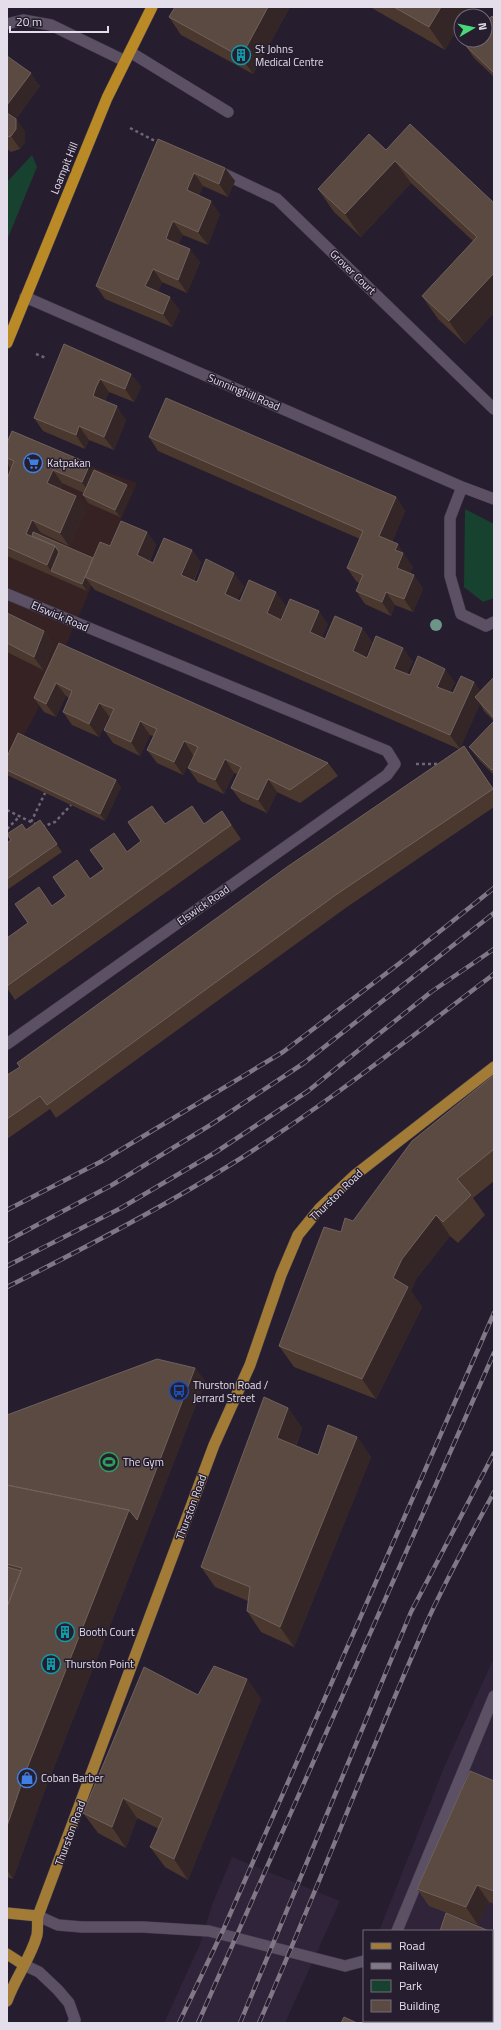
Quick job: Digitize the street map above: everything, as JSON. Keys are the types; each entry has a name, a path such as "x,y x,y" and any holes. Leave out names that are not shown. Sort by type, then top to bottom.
{"highway":[{"name":"Loampit Hill","path":"7,343 107,98 152,7"}],"main road":[{"name":"Thurston Road","path":"7,2001 12,1986 24,1965 37,1934 38,1916 214,1445 250,1365 281,1275 298,1235 320,1208 355,1175 494,1067"},
{"path":"7,1913 38,1916"},
{"path":"7,1954 24,1965"}],"street":[{"path":"7,24 23,20 51,25 128,56 228,112"},
{"name":"Grover Court","path":"209,166 277,199 494,409"},
{"name":"Sunninghill Road","path":"25,297 462,487 494,499"},
{"path":"462,487 450,518 450,576 461,614 486,626 494,622"},
{"name":"Elswick Road","path":"7,594 388,751 396,764 387,775 7,1044"},
{"path":"397,1930 494,1696"},
{"path":"38,1916 58,1925 82,1927 144,1927 208,1931 345,1966 363,1961"},
{"path":"24,1965 44,1976 69,2003 75,2020 73,2023"}],"path":[{"path":"130,128 161,144"},
{"path":"36,354 46,358"},
{"path":"396,764 447,764"},
{"path":"31,822 45,793"},
{"path":"7,810 42,827 47,826 63,815 71,805"},
{"path":"7,829 20,816"}],"shaded area":[{"path":"7,436 137,483 38,709 7,767"},
{"path":"494,1658 494,1983 493,1930 379,1930 445,1765"},
{"path":"232,1857 340,1901 285,2023 164,2023 200,1944 212,1905"}],"green space":[{"path":"32,155 37,167 7,240 7,182"},
{"path":"465,509 494,524 494,598 483,602 464,587"}],"building":[{"path":"175,7 268,7 241,57 169,17"},
{"path":"394,7 441,7 429,27"},
{"path":"493,18 494,19 494,73 468,48 493,48"},
{"path":"7,56 31,73 7,105"},
{"path":"7,113 16,119 16,129 11,136 7,137"},
{"path":"410,124 494,203 494,273 449,321 422,296 477,237 395,161 345,214 318,189 369,134 386,150"},
{"path":"158,139 225,168 219,184 194,173 190,182 187,190 211,201 198,232 173,221 169,230 166,239 190,249 178,280 153,269 145,286 170,297 163,314 96,286"},
{"path":"64,344 131,374 125,389 100,379 96,387 93,396 117,406 104,437 79,426 76,435 34,418"},
{"path":"166,398 396,497 379,536 398,544 395,550 403,553 397,568 414,575 404,599 386,592 382,602 356,591 363,575 347,568 363,531 149,437"},
{"path":"12,431 90,464 82,482 53,470 47,483 76,496 60,533 32,520 26,534 55,546 47,565 7,547 7,479 14,461 7,458 7,443"},
{"path":"94,470 127,485 115,510 83,495"},
{"path":"121,521 147,532 137,555 153,563 164,538 192,550 181,575 197,582 206,559 234,573 225,594 240,601 249,580 276,592 267,613 281,620 290,599 319,611 310,632 325,639 335,616 362,628 353,651 367,658 376,636 403,648 394,669 410,675 418,656 445,669 437,687 453,693 461,676 474,682 450,735 85,577 100,542 110,546"},
{"path":"33,532 93,558 82,584 51,571 59,552 55,546 32,536"},
{"path":"7,613 44,631 34,657 7,643"},
{"path":"59,643 328,763 290,790 268,779 258,800 231,788 241,767 225,759 215,780 188,768 198,747 192,744 184,741 174,762 147,750 157,729 140,721 131,742 104,730 114,709 99,703 89,724 63,712 72,691 56,683 46,704 34,698"},
{"path":"494,677 494,718 475,697"},
{"path":"494,721 494,768 492,770 469,747"},
{"path":"18,733 116,780 100,814 7,770 7,757"},
{"path":"464,746 493,789 337,894 47,1105 40,1096 7,1119 7,1075 20,1067 17,1063 287,867"},
{"path":"152,806 165,824 192,806 204,824 222,811 231,825 7,986 7,938 28,923 15,904 39,887 52,906 66,896 53,877 77,860 90,879 104,869 90,850 114,833 127,852 141,841 128,822"},
{"path":"40,820 57,844 7,879 7,843 11,840 7,834 22,824 26,830"},
{"path":"494,1075 494,1149 457,1179 471,1195 443,1222 436,1215 402,1259 393,1278 408,1287 362,1379 279,1346 324,1227 341,1232 345,1218 353,1221 412,1141"},
{"path":"157,1359 195,1368 137,1520 129,1510 7,1485 7,1415"},
{"path":"264,1397 288,1408 277,1438 318,1455 328,1425 357,1437 280,1627 247,1611 250,1587 201,1567"},
{"name":"Thurston Point","path":"7,1485 129,1510 26,1771 7,1826 7,1607 22,1568 7,1564"},
{"path":"7,1567 21,1571 7,1607"},
{"path":"214,1666 247,1679 174,1859 150,1847 163,1818 123,1798 112,1827 83,1813 144,1667 198,1695"},
{"path":"470,1771 494,1781 494,1891 477,1885 466,1907 417,1889"},
{"path":"446,1913 487,1930 440,1930"},
{"path":"493,2006 494,2023 486,2022 493,2022"},
{"path":"344,2017 357,2023 341,2023"}],"railway":[{"path":"7,1210 102,1161 283,1052 409,956 494,888"},
{"path":"7,1241 112,1185 212,1124 304,1063 494,913"},
{"path":"7,1266 121,1208 216,1152 308,1091 431,992 494,949"},
{"path":"7,1287 92,1244 203,1182 230,1165 331,1097 494,974"},
{"path":"179,2023 224,1928 494,1313"},
{"path":"198,2023 494,1353"},
{"path":"240,2023 411,1612 494,1453"},
{"path":"259,2023 426,1624 450,1574 494,1492"}],"place":[{"name":"St Johns Medical Centre","path":"241,55"},
{"name":"Katpakan","path":"33,463"},
{"name":"Thurston Road / Jerrard Street","path":"179,1391"},
{"name":"The Gym","path":"109,1462"},
{"name":"Booth Court","path":"65,1632"},
{"name":"Thurston Point","path":"51,1664"},
{"name":"Coban Barber","path":"27,1778"}]}
